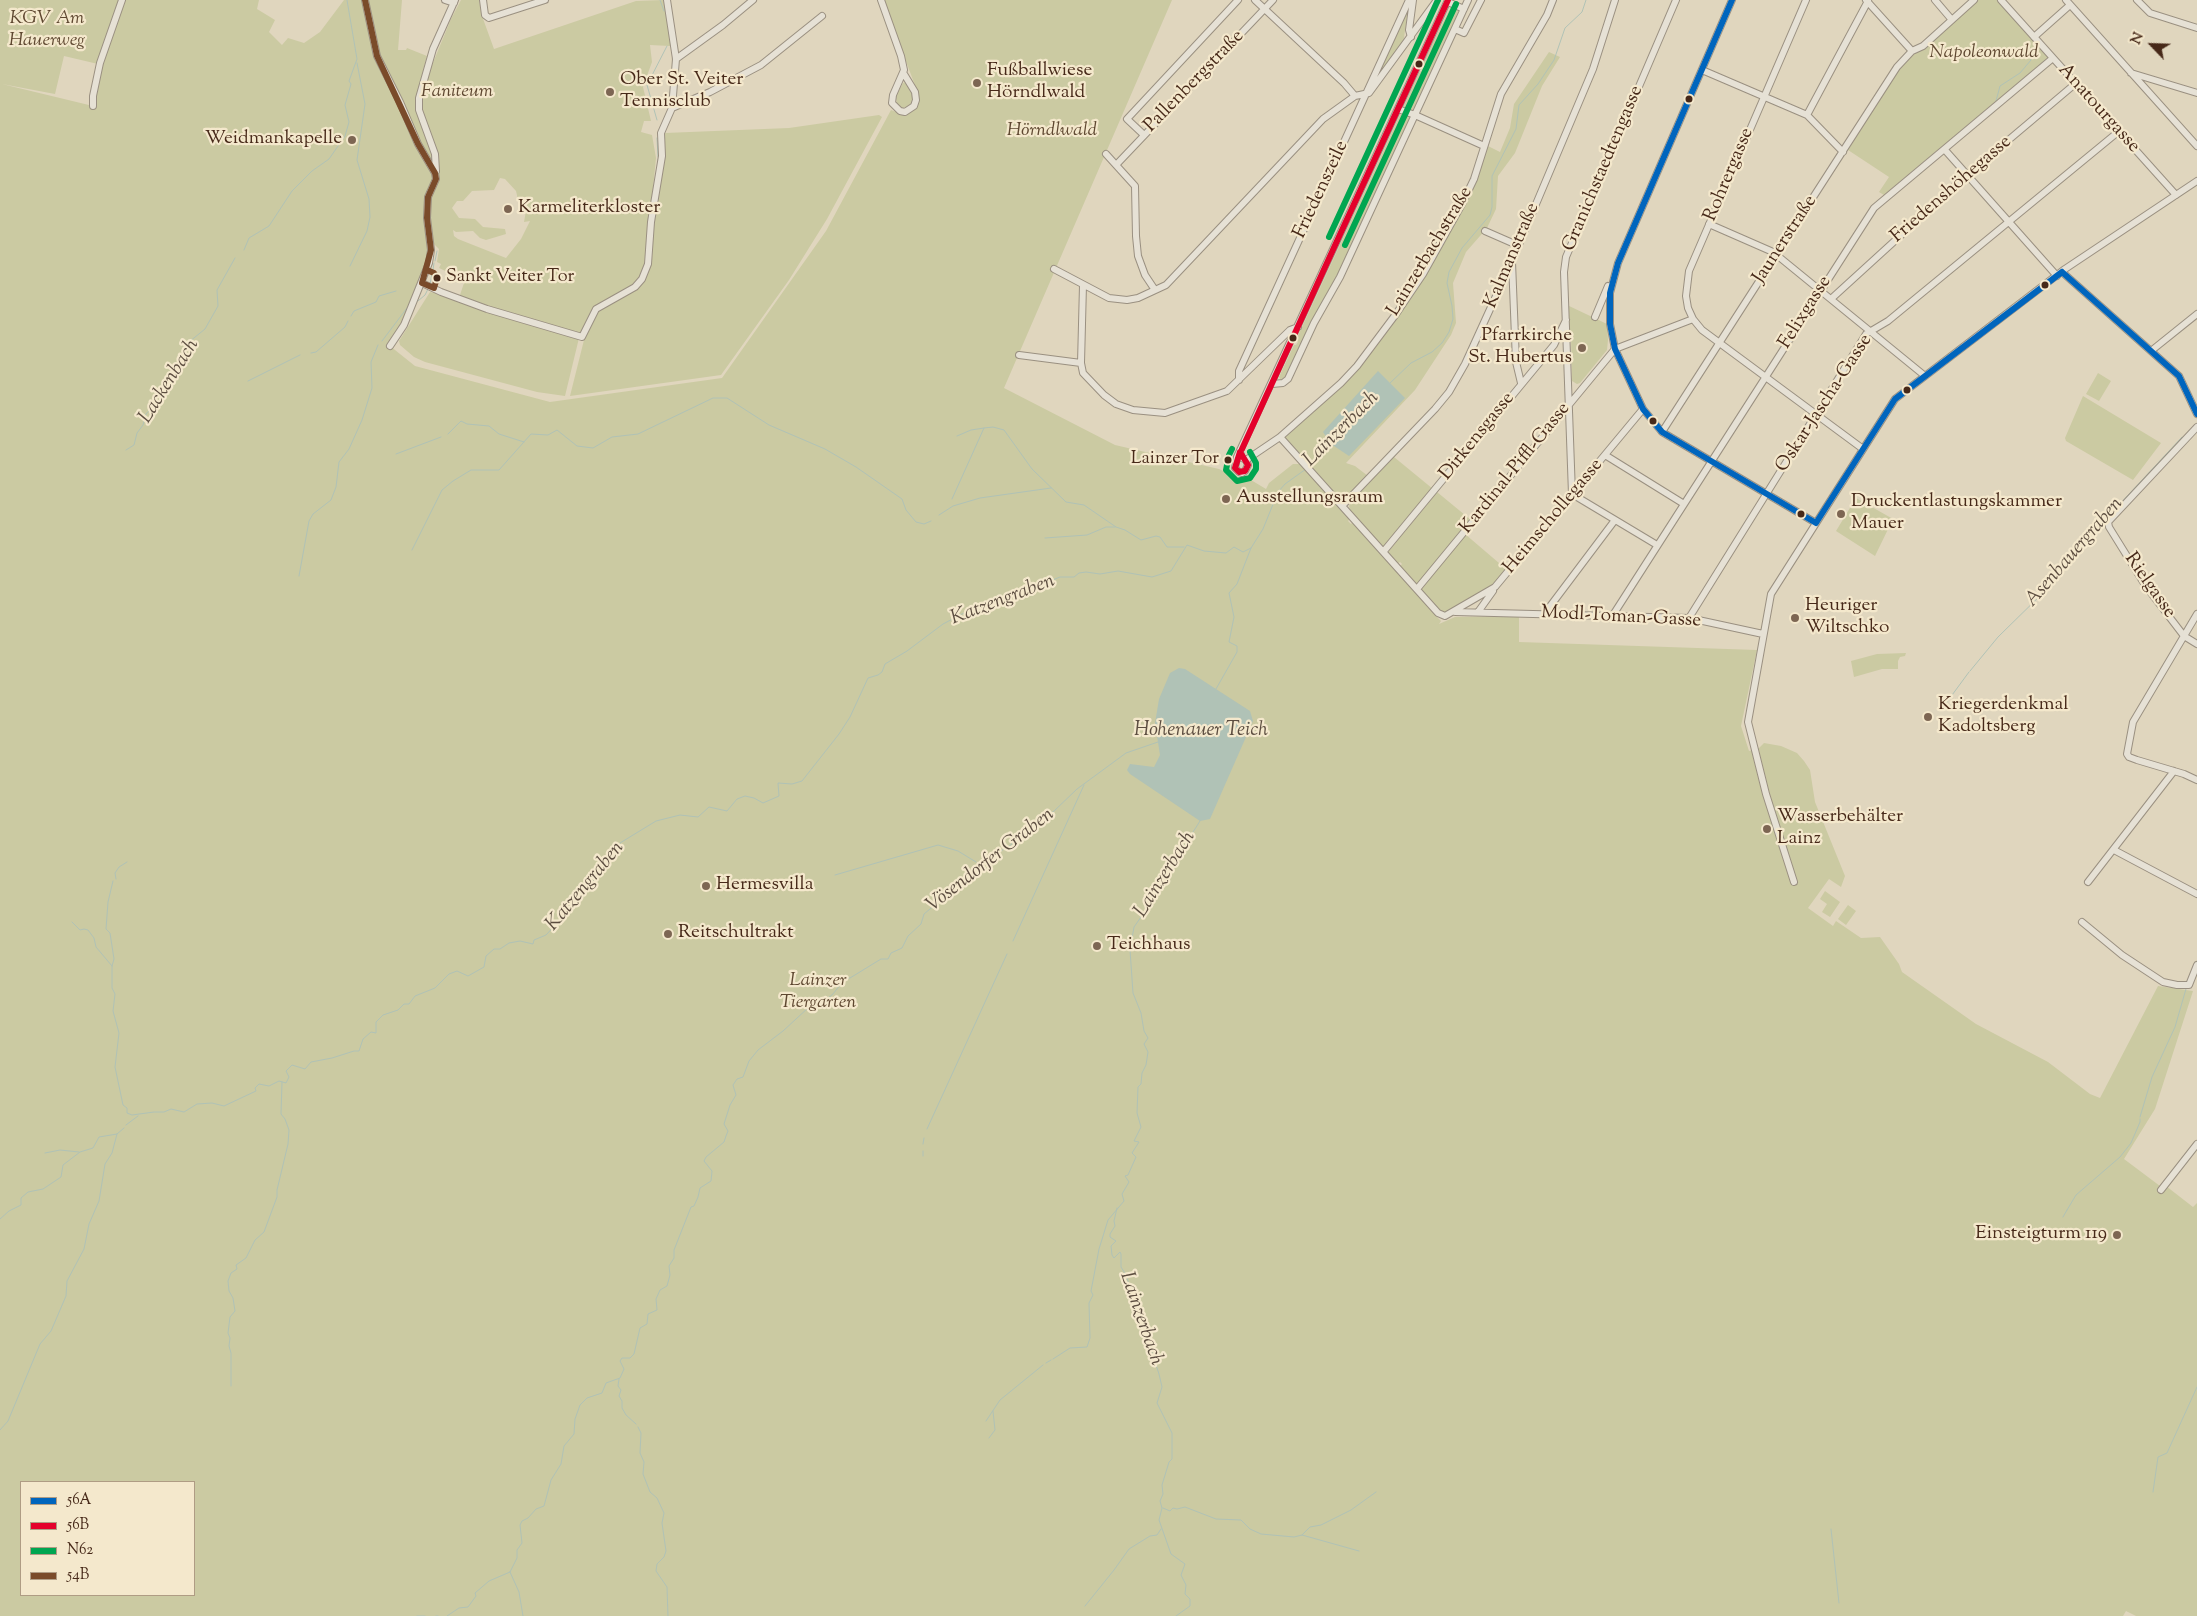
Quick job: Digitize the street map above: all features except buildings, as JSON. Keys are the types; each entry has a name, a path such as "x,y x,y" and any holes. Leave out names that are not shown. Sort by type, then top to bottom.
{"street":[{"path":"93,106 93,96 100,63 122,0"},
{"path":"365,0 377,56 418,144 436,173"},
{"path":"390,346 404,325 429,263 431,250 427,218 428,197 436,179 435,154 418,104 432,53 454,2 445,0"},
{"path":"483,0 485,15 489,18 545,0"},
{"path":"422,283 487,309 582,337 596,309 635,287 642,279 646,269 651,222 662,156 662,133 672,108 676,59 667,0"},
{"path":"676,59 723,26 753,0"},
{"path":"881,0 901,56 904,74 915,92 916,100 914,106 905,112 896,108 892,102 893,95 904,74"},
{"path":"1144,135 1127,119 1238,0"},
{"path":"1255,0 1344,83 1355,96"},
{"name":"Pallenbergstraße","path":"1116,165 1274,0"},
{"name":"Friedenszeile","path":"1239,380 1239,371 1409,0"},
{"path":"1411,37 1413,0"},
{"path":"1054,269 1109,298 1127,300 1166,285 1323,119 1355,96 1370,93 1438,0"},
{"path":"1272,384 1283,383 1288,379 1314,323 1340,277 1468,0"},
{"path":"1455,29 1464,33 1481,0"},
{"name":"Lainzerbachstraße","path":"1240,452 1235,462 1236,468 1239,472 1245,472 1247,469 1246,460 1282,435 1341,383 1357,366 1396,314 1423,274 1462,204 1474,179 1501,94 1547,15 1553,0"},
{"name":"Kalmanstraße","path":"1343,505 1449,392 1465,364 1512,261 1517,245 1593,69 1615,0"},
{"name":"Granichstaedtengasse","path":"1572,494 1564,272 1566,257 1676,0"},
{"path":"1595,317 1732,0"},
{"name":"Rohrergasse","path":"1806,0 1763,96 1690,271 1686,283 1688,308 1693,319 1702,330 1719,344 1863,449"},
{"path":"1935,0 1952,20"},
{"name":"Jaunerstraße","path":"1662,432 1897,67 1912,51 1923,46 1974,0"},
{"name":"Anatourgasse","path":"2001,0 2176,195"},
{"path":"2137,0 2150,13 2197,28"},
{"path":"1246,460 1242,458 1240,452 1448,1 1464,9"},
{"path":"1807,115 1867,1 1912,51"},
{"path":"2034,36 2068,2 2197,146"},
{"path":"672,108 710,92 761,65 822,16"},
{"name":"Felixgasse","path":"1613,615 1874,208 2053,58"},
{"path":"1702,70 1807,115 1842,152"},
{"path":"2131,73 2197,93"},
{"name":"Friedenshöhegasse","path":"1830,298 1967,175 2075,84"},
{"path":"1398,109 1415,114 1484,146"},
{"name":"Oskar-Jascha-Gasse","path":"1690,618 1866,334 1888,321 2118,132"},
{"path":"1944,150 2009,223 2059,274 2151,351 2181,379 2197,414"},
{"path":"1106,154 1135,186 1138,256 1145,275 1154,290"},
{"path":"1794,882 1766,794 1749,728 1749,715 1771,594 1894,399 2059,274 2197,181"},
{"path":"1710,224 1776,254 1925,376"},
{"path":"1485,231 1517,245"},
{"path":"1512,261 1516,362 1521,383"},
{"path":"1618,263 1612,281 1609,301 1610,324 1615,349 1643,408 1662,432 1816,523"},
{"path":"1083,285 1081,363 1083,373 1110,400 1133,410 1165,413 1227,391 1290,330 1298,327"},
{"path":"2151,351 2197,314"},
{"name":"Dirkensgasse","path":"1384,551 1554,345 1566,319"},
{"path":"1615,349 1693,319"},
{"name":"Kardinal-Piffl-Gasse","path":"1416,589 1615,349"},
{"path":"1019,354 1081,363"},
{"name":"Heimschollegasse","path":"1454,612 1495,588 1643,408"},
{"name":"Rielgasse","path":"2197,427 2108,522 2145,585 2184,636 2197,644"},
{"path":"1282,435 1416,589"},
{"path":"1605,455 1684,504"},
{"path":"1572,494 1657,545"},
{"path":"1545,613 1615,520"},
{"path":"1478,612 1495,588"},
{"name":"Modl-Toman-Gasse","path":"1416,589 1441,616 1454,612 1478,612 1690,618 1763,634"},
{"path":"2197,614 2132,725 2128,756 2197,780"},
{"path":"2088,882 2174,771"},
{"path":"2114,850 2197,894"},
{"path":"2082,922 2122,955 2163,982 2189,985 2197,965"},
{"path":"2161,1190 2197,1144"}],"green space":[{"name":"Lainzer Tiergarten","path":"0,0 259,0 257,9 275,20 269,32 282,45 288,38 304,43 320,32 344,0 402,0 398,50 406,50 407,48 427,56 419,86 425,82 451,19 461,0 479,0 482,16 494,49 636,1 664,0 670,32 670,46 650,45 652,62 643,87 651,121 644,121 641,132 652,135 656,158 646,260 643,272 630,288 595,307 579,338 565,396 537,392 425,362 414,357 400,345 399,341 430,292 459,298 465,280 439,268 441,264 437,262 439,249 433,243 433,230 428,260 405,318 390,346 415,366 550,402 722,378 826,231 891,110 901,114 913,110 918,105 919,96 883,0 1172,0 1004,388 1115,445 1219,469 1242,480 1246,477 1266,489 1269,483 1293,464 1301,464 1350,519 1348,521 1351,524 1353,522 1441,621 1439,624 1455,617 1519,616 1519,642 1757,650 1741,726 1749,751 1759,748 1764,743 1781,746 1797,753 1804,761 1810,770 1815,802 1845,876 1841,887 1829,879 1808,908 1833,926 1836,921 1861,938 1880,937 1899,964 1902,972 1976,1024 2048,1062 2090,1094 2100,1098 2158,986 2193,991 2155,1109 2124,1159 2160,1186 2166,1186 2193,1207 2197,1203 2197,1616 2136,1616 2126,1611 2123,1616 0,1616","holes":["64,56 98,64 93,106 2,84 55,94","500,178 505,179 516,191 520,208 526,211 524,222 530,221 521,239 506,258 458,239 454,236 453,230 456,232 473,231 480,238 486,240 506,234 505,229 483,227 475,219 459,218 452,208 457,201 463,201 472,191 494,190"]},
{"name":"Napoleonwald","path":"1977,0 1999,0 2049,57 1884,195 1879,192 1889,177 1848,150 1886,87 1902,65"},
{"path":"1451,6 1460,12 1414,113 1404,109 1419,73 1424,66 1422,65"},
{"path":"1408,9 1403,45 1379,77 1377,76"},
{"path":"1549,52 1560,57 1542,86 1515,153 1498,176 1496,209 1487,228 1466,252 1453,283 1456,323 1451,335 1415,390 1346,463 1355,466 1368,476 1345,500 1340,499 1285,438 1286,434 1310,414 1389,326 1465,203 1486,145 1500,152 1510,128 1514,104"},
{"path":"906,82 913,97 913,103 908,107 902,108 897,104 896,96 903,83"},
{"path":"1405,114 1411,117 1338,279 1290,373 1281,380 1279,377 1294,345 1298,342 1296,340 1400,115"},
{"path":"879,115 882,117 827,219 789,280 721,375 570,396 585,336 598,310 645,279 652,260 654,220 664,158 665,133 789,128"},
{"path":"1567,305 1607,324 1607,350 1580,383 1577,384 1572,381 1571,338 1569,335"},
{"path":"2098,373 2111,381 2099,401 2086,394"},
{"path":"2083,396 2161,443 2133,480 2066,441 2065,438"},
{"path":"1394,457 1433,489 1385,546 1382,546 1350,510 1349,506 1351,501"},
{"path":"1437,492 1471,520 1417,584 1400,566 1402,564 1400,562 1397,564 1388,552"},
{"path":"1856,498 1893,519 1875,556 1836,531"},
{"path":"1465,534 1506,569 1494,584 1448,612 1441,612 1421,588"},
{"path":"1906,653 1898,661 1898,669 1882,669 1854,677 1851,661 1877,654"},
{"path":"1825,891 1840,902 1830,917 1822,912 1827,904 1820,899"},
{"path":"1848,905 1856,911 1846,925 1838,919"}],"water":[{"path":"1378,371 1405,398 1349,456 1331,444 1323,432"},
{"name":"Hohenauer Teich","path":"1179,668 1185,669 1250,711 1253,721 1210,819 1200,821 1130,774 1127,770 1130,764 1154,767 1160,755 1155,723 1159,699 1170,673"}],"waterway":[{"name":"Lackenbach","path":"244,250 249,238 269,226 292,191 312,171 329,159 345,136 349,122 345,105 351,84 349,81 357,59 347,0"},
{"path":"660,0 664,11"},
{"name":"Lainzerbach","path":"1389,384 1411,363 1432,352 1442,343 1449,332 1453,319 1447,283 1449,272 1462,248 1490,215 1492,207 1492,176 1516,129 1519,105 1538,84 1554,60 1565,28 1582,12 1586,0"},
{"path":"1996,101 2000,86 2020,73 2031,60 2036,44"},
{"path":"657,120 647,85 667,46"},
{"path":"350,266 367,231 370,217 369,199 357,160 365,104 357,63"},
{"path":"657,138 658,157"},
{"path":"657,169 658,159"},
{"path":"435,261 437,251"},
{"name":"Lackenbach","path":"126,450 134,445 137,433 143,425 146,414 167,392 172,380 173,370 180,363 189,342 205,329 218,306 217,290 235,258"},
{"path":"433,270 434,263"},
{"path":"430,284 432,274"},
{"path":"418,301 425,295 428,289"},
{"path":"351,316 354,311 376,302 379,296 396,291"},
{"path":"382,341 410,304"},
{"path":"311,353 316,352 345,327 348,321"},
{"path":"299,576 309,521 313,514 331,500 336,487 339,462 349,449 362,420 372,388 371,362 378,345"},
{"path":"248,381 300,355"},
{"path":"412,550 442,490 471,470 499,470 531,434 548,435 557,430 577,446 593,448 612,437 638,434 713,398 727,398 769,425 825,449 856,467 902,499 906,510 916,522 924,524 931,521"},
{"path":"448,434 461,421 467,424 489,426 499,434 524,442"},
{"path":"957,436 971,430 984,428 993,427 1004,430 1032,469 1066,502 1084,505 1116,527 1141,540 1156,536 1160,537 1167,547 1184,547"},
{"path":"952,499 984,428"},
{"path":"396,454 441,437"},
{"name":"Asenbauergraben","path":"1970,671 1998,637 2051,585 2073,551 2089,533 2104,521 2182,437"},
{"name":"Lainzerbach","path":"1309,466 1331,445"},
{"name":"Lainzerbach","path":"1216,689 1237,652 1237,646 1229,642 1234,617 1229,593 1237,584 1251,548 1263,529 1278,492 1285,484 1306,469"},
{"path":"939,515 953,506 980,498 1051,488"},
{"path":"1045,538 1087,535 1106,527 1115,527"},
{"name":"Katzengraben","path":"113,881 108,902 106,929 110,933 114,959 112,966 112,988 115,994 113,1011 119,1033 115,1067 123,1105 127,1108 127,1113 132,1115 164,1112 171,1109 184,1112 197,1104 212,1103 224,1106 256,1091 255,1088 259,1084 269,1086 279,1081 286,1083 289,1077 286,1071 292,1065 305,1069 311,1062 359,1051 363,1039 371,1032 376,1033 376,1022 383,1015 398,1010 404,1004 409,1004 415,996 435,988 449,974 457,971 468,976 484,967 486,956 494,949 500,949 509,943 520,941 533,944 534,940 546,935 572,907 584,884 596,879 602,864 611,857 620,843 656,821 680,815 698,817 709,807 727,811 737,799 745,796 763,803 779,796 778,783 792,784 802,781 850,717 868,678 878,675 882,672 885,664 907,651 943,624 964,613 972,612 983,605 991,605 1060,577 1074,577 1079,573 1086,572 1100,574 1118,571 1152,577 1171,571 1187,545 1204,551 1226,553 1234,547 1243,552 1251,548"},
{"name":"Asenbauergraben","path":"1944,706 1969,672"},
{"name":"Vösendorfer Graben","path":"447,1616 459,1608 468,1607 476,1596 475,1593 489,1581 510,1572 517,1558 517,1550 522,1543 520,1525 536,1509 544,1506 551,1480 561,1464 564,1446 574,1434 575,1419 580,1405 587,1398 602,1393 606,1383 620,1378 624,1369 620,1361 622,1358 630,1358 634,1354 640,1328 647,1324 648,1314 657,1310 656,1299 660,1290 667,1286 670,1275 669,1266 674,1258 674,1250 691,1207 694,1206 700,1188 711,1181 712,1171 704,1161 706,1157 724,1142 728,1131 724,1124 730,1105 736,1095 733,1085 737,1079 743,1077 749,1061 758,1050 783,1031 809,1007 822,1002 832,995 846,978 850,978 881,959 888,959 891,953 902,948 908,936 921,924 924,914 942,899 947,892 958,886 969,876 976,878 982,864 994,858 999,852 1011,845 1014,839 1025,835 1041,817 1053,812 1077,789 1126,753 1158,742"},
{"path":"1013,941 1084,785"},
{"name":"Lainzerbach","path":"1053,1359 1070,1348 1087,1347 1090,1338 1089,1303 1093,1295 1091,1291 1099,1249 1108,1220 1124,1201 1122,1194 1129,1182 1125,1176 1128,1175 1136,1157 1132,1153 1139,1142 1134,1141 1141,1127 1137,1113 1138,1087 1141,1084 1142,1073 1146,1065 1148,1052 1144,1044 1148,1038 1144,1031 1141,1013 1133,993 1130,950 1134,927 1153,900 1166,875 1173,868 1176,859 1200,821"},
{"path":"835,875 938,845 958,851 976,862"},
{"path":"116,879 115,873 119,867 127,862"},
{"path":"72,922 80,930 88,930 94,938 96,947 112,966"},
{"path":"927,1129 1007,954"},
{"path":"2140,1117 2152,1077 2175,1027 2186,989"},
{"path":"231,1386 231,1353 228,1333 230,1317 235,1311 228,1281 231,1273 237,1269 236,1265 246,1258 255,1240 264,1232 277,1197 289,1130 281,1114 282,1082"},
{"path":"126,1125 138,1116"},
{"path":"2067,1210 2076,1195 2120,1157 2131,1143 2140,1119"},
{"name":"Katzengraben","path":"0,1219 9,1211 21,1205 21,1198 28,1192 43,1189 61,1177 63,1165 80,1152 93,1148 99,1137 117,1134 124,1128"},
{"path":"0,1430 8,1421 40,1344 51,1331 66,1296 67,1281 84,1249 89,1224 99,1201 105,1164 112,1153 117,1134"},
{"path":"923,1144 924,1138"},
{"path":"45,1153 60,1150 79,1152"},
{"path":"923,1151 923,1156"},
{"name":"Lainzerbach","path":"1117,1208 1114,1221 1115,1226 1110,1234 1110,1237 1116,1241 1111,1246 1112,1255 1114,1258 1120,1252 1121,1254 1121,1267 1126,1275 1159,1374 1162,1387 1157,1403 1172,1433 1172,1459 1169,1462 1162,1485 1163,1494 1160,1501 1162,1508 1159,1520 1171,1554 1185,1564 1181,1575 1186,1585 1185,1594 1190,1599 1190,1606 1176,1616"},
{"path":"2063,1217 2067,1210"},
{"path":"1046,1363 1051,1360"},
{"path":"986,1421 1000,1400 1043,1365"},
{"path":"619,1379 618,1386 621,1390 619,1396 622,1401 622,1408 626,1415 636,1424"},
{"path":"2153,1492 2158,1457 2167,1453 2197,1387"},
{"path":"989,1438 995,1430 993,1411"},
{"path":"638,1427 641,1433 640,1453 644,1462 643,1474 650,1492 657,1498 664,1513 662,1523 666,1551 664,1557 657,1564 656,1571 667,1587 668,1616"},
{"path":"1302,1535 1310,1527 1321,1525 1351,1510 1376,1492"},
{"path":"1163,1508 1170,1511 1173,1508 1185,1507 1216,1519 1241,1520 1250,1529 1261,1534 1294,1537 1302,1535 1359,1551"},
{"path":"1085,1606 1129,1549 1150,1536 1157,1535 1161,1529"},
{"path":"1831,1529 1839,1603"},
{"path":"510,1572 519,1592 523,1616"},
{"path":"417,1616 425,1616"}],"transit line":[{"name":"54B","path":"365,0 377,56 418,144 435,173 436,179 428,197 427,218 431,250 422,283 434,288 437,278 434,273 427,270"},
{"name":"N62","path":"1329,237 1438,0"},
{"name":"56B","path":"1448,0 1398,109 1337,241 1448,0"},
{"name":"56A","path":"1732,0 1618,263 1610,293 1610,324 1615,349 1643,409 1662,432 1816,523"},
{"name":"N62","path":"1345,245 1456,4"},
{"name":"56B","path":"1242,449 1337,241"},
{"name":"56B","path":"1242,449 1337,241"},
{"name":"56A","path":"2062,272 2179,376 2197,414"},
{"name":"56A","path":"1816,523 1895,399 2062,272"},
{"name":"N62","path":"1232,449 1226,470 1237,481 1250,478 1256,469 1256,463 1250,452"},
{"name":"56B","path":"1240,452 1248,465 1245,471 1239,472 1235,468 1240,452"}],"place":[{"name":"Fußballwiese Hörndlwald","path":"977,83"},
{"name":"Ober St. Veiter Tennisclub","path":"610,92"},
{"name":"Weidmankapelle","path":"352,140"},
{"name":"Karmeliterkloster","path":"508,209"},
{"name":"Sankt Veiter Tor","path":"437,278"},
{"name":"Pfarrkirche St. Hubertus","path":"1582,348"},
{"name":"Lainzer Tor","path":"1228,460"},
{"name":"Ausstellungsraum","path":"1226,499"},
{"name":"Druckentlastungskammer Mauer","path":"1841,514"},
{"name":"Heuriger Wiltschko","path":"1795,618"},
{"name":"Kriegerdenkmal Kadoltsberg","path":"1928,717"},
{"name":"Wasserbehälter Lainz","path":"1767,829"},
{"name":"Hermesvilla","path":"706,886"},
{"name":"Reitschultrakt","path":"668,934"},
{"name":"Teichhaus","path":"1097,946"},
{"name":"Einsteigturm 119","path":"2117,1235"}],"park label":[{"name":"KGV Am Hauerweg","path":"47,31"},
{"name":"Faniteum","path":"457,93"},
{"name":"Hörndlwald","path":"1052,132"}]}
